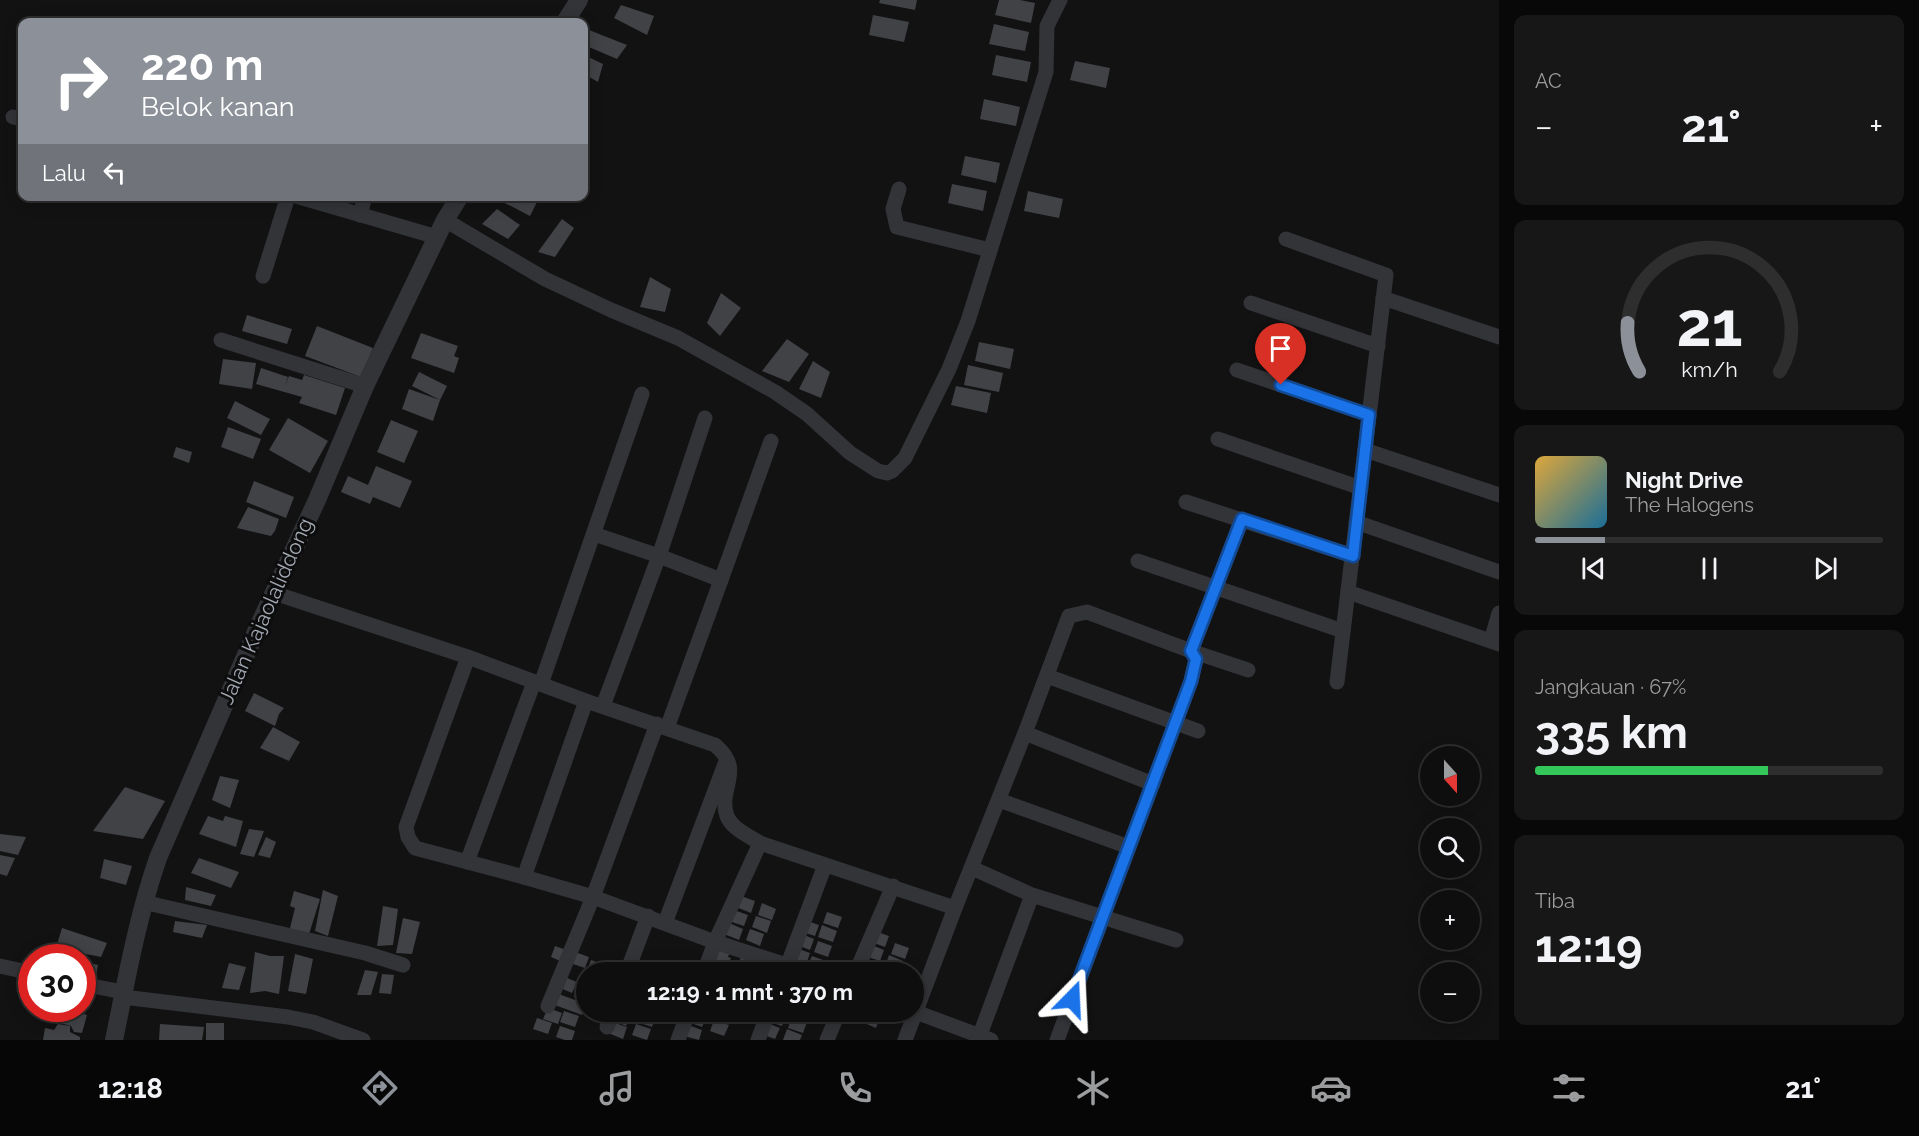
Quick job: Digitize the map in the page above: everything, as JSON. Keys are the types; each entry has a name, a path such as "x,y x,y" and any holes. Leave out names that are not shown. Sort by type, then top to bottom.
{"street":[{"path":"313,201 360,215 441,228 611,310 678,338 775,392 807,414 850,453 878,471 887,473 892,471 904,458 949,369 968,321 1046,72 1047,26 1060,0"},
{"path":"567,18 574,1"},
{"path":"899,189 893,209 897,227 990,250"},
{"path":"263,276 286,201"},
{"path":"360,215 364,201"},
{"name":"Jalan Kajaolaliddong","path":"114,1040 132,946 143,902 158,858 317,500 365,386 441,228 457,201"},
{"path":"1286,239 1386,275 1338,682"},
{"path":"1383,298 1499,337"},
{"path":"1251,303 1378,346"},
{"path":"221,340 365,386"},
{"path":"1237,370 1369,415"},
{"path":"467,862 594,534 642,394"},
{"path":"603,706 659,556 705,418"},
{"path":"1218,439 1361,488"},
{"path":"548,1006 721,580 771,441"},
{"path":"1365,450 1499,495"},
{"path":"1186,502 1353,556"},
{"path":"1191,651 1242,519"},
{"path":"1356,522 1499,572"},
{"path":"594,534 721,580"},
{"path":"1138,561 1344,631"},
{"path":"1348,592 1495,643 1499,613"},
{"path":"274,593 468,657 586,701 715,745 725,753 727,758 730,773 725,803 727,817 738,829 760,843 955,908"},
{"path":"924,987 999,800 1069,616 1087,612 1248,670"},
{"path":"1057,1040 1191,681 1196,659 1191,651"},
{"path":"468,657 406,827 408,837 416,848 593,897 770,962"},
{"path":"1047,676 1198,732"},
{"path":"524,877 586,701"},
{"path":"1025,733 1153,784"},
{"path":"665,923 727,758"},
{"path":"999,800 1129,847"},
{"path":"708,962 760,843"},
{"path":"788,962 825,865"},
{"path":"972,868 1032,895 1176,940"},
{"path":"860,962 893,886"},
{"path":"924,1016 983,1039 1032,895"},
{"path":"143,902 365,953 403,965"},
{"path":"631,962 648,916"},
{"path":"0,966 18,970"},
{"path":"96,988 123,995 288,1017 321,1025 363,1040"},
{"path":"607,1027 609,1022"},
{"path":"678,1040 685,1022"},
{"path":"758,1040 765,1022"},
{"path":"827,1040 834,1022"},
{"path":"905,1040 911,1022"}],"building":[{"path":"880,0 917,0 915,10 879,3"},
{"path":"999,0 1035,3 1031,23 995,15"},
{"path":"621,5 654,16 647,35 614,18"},
{"path":"873,15 909,22 904,42 869,35"},
{"path":"994,24 1029,32 1025,51 989,44"},
{"path":"589,30 627,45 617,59 588,47"},
{"path":"996,55 1031,62 1027,82 992,75"},
{"path":"588,57 603,64 598,82 588,76"},
{"path":"1075,61 1110,68 1106,88 1070,80"},
{"path":"984,99 1020,107 1016,126 980,119"},
{"path":"965,156 1000,163 996,183 961,175"},
{"path":"952,184 987,191 983,211 948,203"},
{"path":"1028,191 1063,199 1059,218 1024,211"},
{"path":"501,201 535,201 537,202 530,216"},
{"path":"497,209 520,225 508,239 482,224"},
{"path":"562,219 574,228 555,257 538,252"},
{"path":"650,277 671,289 665,312 640,307"},
{"path":"721,293 741,308 720,336 707,323"},
{"path":"247,315 292,329 287,344 242,331"},
{"path":"317,326 373,348 361,377 305,356"},
{"path":"421,333 458,346 454,356 459,358 454,373 411,358"},
{"path":"787,339 809,354 789,382 762,371"},
{"path":"979,342 1014,349 1010,369 975,361"},
{"path":"223,359 256,363 252,389 219,384"},
{"path":"813,361 830,372 821,398 799,389"},
{"path":"968,365 1003,373 999,392 964,385"},
{"path":"261,368 288,377 285,386 289,376 302,380 304,375 345,388 336,415 299,403 302,397 256,384"},
{"path":"419,372 447,386 440,400 412,386"},
{"path":"956,386 991,393 987,413 951,405"},
{"path":"409,389 440,400 433,421 402,409"},
{"path":"235,401 270,419 261,435 227,418"},
{"path":"288,418 328,441 310,473 269,450"},
{"path":"391,420 418,431 404,463 377,452"},
{"path":"228,427 261,439 253,459 221,447"},
{"path":"176,447 192,452 189,463 173,457"},
{"path":"376,466 412,481 400,508 373,497 370,504 341,492 348,476 368,485"},
{"path":"254,481 294,497 286,518 246,502"},
{"path":"248,507 279,519 271,536 237,528"},
{"path":"254,693 284,708 275,726 245,711"},
{"path":"273,727 300,742 289,761 260,748"},
{"path":"220,776 239,780 230,808 212,800"},
{"path":"125,787 165,801 143,839 93,831"},
{"path":"208,816 223,821 225,816 243,821 236,847 199,834"},
{"path":"249,829 264,831 254,857 240,854"},
{"path":"0,834 26,837 18,855 0,851"},
{"path":"266,837 276,842 270,858 258,855"},
{"path":"0,855 15,858 7,876 0,874"},
{"path":"199,858 239,872 231,888 191,873"},
{"path":"104,859 132,866 126,885 100,878"},
{"path":"186,887 216,895 211,906 185,900"},
{"path":"323,890 338,896 328,936 315,931"},
{"path":"294,891 320,899 309,934 289,932 295,908 290,906"},
{"path":"741,896 755,901 751,913 736,907"},
{"path":"762,903 776,909 772,920 758,915"},
{"path":"383,906 398,909 393,945 377,946"},
{"path":"734,910 748,915 744,926 729,921"},
{"path":"827,912 842,917 838,928 823,923"},
{"path":"756,916 771,921 767,933 752,927"},
{"path":"403,918 420,922 412,954 396,953"},
{"path":"804,920 819,925 815,936 800,931"},
{"path":"175,921 207,925 202,938 173,932"},
{"path":"729,923 743,929 739,940 724,934"},
{"path":"822,925 837,931 833,942 818,937"},
{"path":"62,928 107,943 101,957 96,956 96,944 57,944"},
{"path":"750,929 764,934 760,946 746,940"},
{"path":"875,931 889,936 885,947 871,942"},
{"path":"799,933 814,939 810,950 795,944"},
{"path":"818,941 832,946 828,957 814,952"},
{"path":"895,943 909,948 905,959 891,954"},
{"path":"721,944 732,948 728,957 731,958 729,962 713,962"},
{"path":"869,944 884,950 880,961 865,956"},
{"path":"555,946 569,951 565,963 551,957"},
{"path":"796,948 810,953 807,962 792,959"},
{"path":"744,951 754,955 751,962 739,962"},
{"path":"255,952 270,956 284,956 279,994 265,991 250,993"},
{"path":"575,952 589,957 587,962 576,962 576,965 570,963"},
{"path":"295,954 313,959 306,994 288,991"},
{"path":"889,955 903,961 903,962 887,962"},
{"path":"812,956 826,961 826,962 809,962"},
{"path":"864,958 875,962 863,962"},
{"path":"229,963 246,967 239,990 222,988"},
{"path":"365,970 378,972 371,995 357,995"},
{"path":"382,974 394,975 391,994 379,993"},
{"path":"562,976 576,982 572,993 558,987"},
{"path":"556,993 576,1000 576,1013 552,1004"},
{"path":"548,1008 562,1013 558,1024 543,1019"},
{"path":"564,1011 576,1015 575,1027 560,1022"},
{"path":"537,1018 552,1023 548,1034 533,1029"},
{"path":"57,1022 85,1022 82,1033 74,1032 71,1026"},
{"path":"612,1022 627,1027 623,1039 608,1033"},
{"path":"637,1022 654,1022 652,1027"},
{"path":"688,1022 704,1022 702,1027"},
{"path":"713,1022 729,1025 724,1036 710,1031"},
{"path":"765,1022 780,1028 775,1039 761,1034"},
{"path":"770,1022 783,1022 782,1026"},
{"path":"790,1022 807,1022 803,1033 788,1028"},
{"path":"862,1022 878,1022 876,1028"},
{"path":"206,1023 224,1023 224,1040 206,1040"},
{"path":"58,1024 70,1026 70,1032 80,1037 80,1040 43,1040 45,1028 54,1030"},
{"path":"160,1024 204,1027 202,1040 159,1040"},
{"path":"636,1024 651,1029 647,1040 632,1035"},
{"path":"688,1025 702,1030 699,1040 684,1036"},
{"path":"560,1026 575,1031 572,1040 556,1037"},
{"path":"787,1029 802,1035 800,1040 783,1040"}],"route":[{"path":"1072,999 1191,681 1196,659 1191,651 1242,519 1353,556 1369,415 1281,385"}]}
